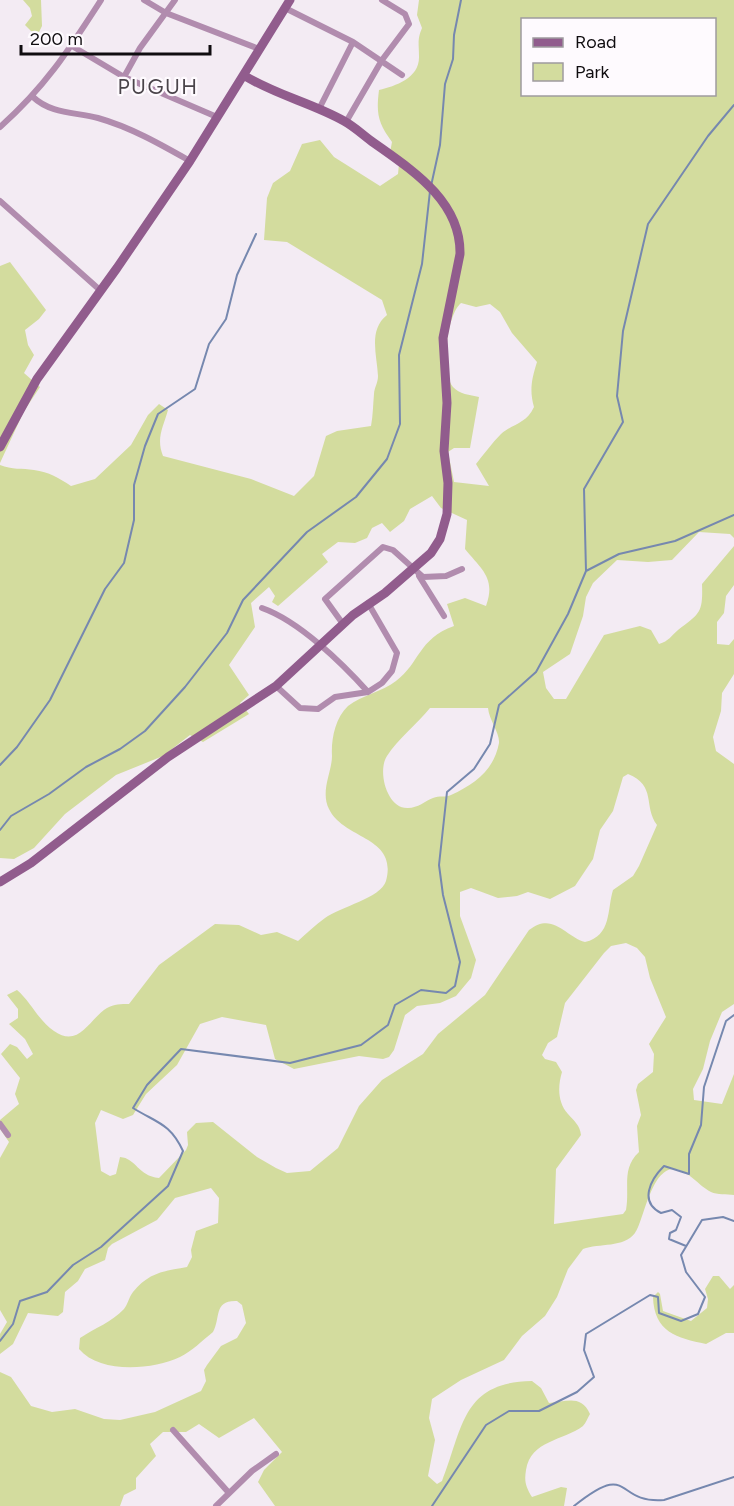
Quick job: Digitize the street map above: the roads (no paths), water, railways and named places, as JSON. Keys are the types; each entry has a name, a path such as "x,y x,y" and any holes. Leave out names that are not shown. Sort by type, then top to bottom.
{"street":[{"path":"0,127 33,97 72,46 101,0"},
{"path":"144,0 166,13 259,49"},
{"path":"124,77 140,48 175,0"},
{"path":"346,122 382,60 402,36 409,21 405,14 382,0"},
{"path":"0,447 37,379 101,291 190,161 287,4 353,42 402,75"},
{"path":"319,109 353,42"},
{"path":"72,46 124,77 218,117"},
{"path":"0,882 31,863 168,757 276,686 368,603 415,572 440,539 448,499 444,451 447,392 443,338 459,264 460,240 456,226 435,192 410,167 346,122 272,91 245,75"},
{"path":"33,97 49,109 97,118 133,131 190,161"},
{"path":"0,201 101,291"},
{"path":"343,624 325,599 383,547 393,550 415,572 444,616"},
{"path":"415,572 423,577 441,577 462,569"},
{"path":"276,686 290,701 305,710 318,709 335,697 368,692 388,677 397,659 391,640 368,603"},
{"path":"262,608 280,615 321,645 368,692"},
{"path":"0,1124 8,1135"},
{"path":"173,1430 229,1493"},
{"path":"216,1506 276,1454"}],"waterway":[{"path":"431,186 440,145 445,84 453,59 454,35 461,0"},
{"path":"586,571 584,489 623,422 617,396 623,331 648,224 708,136 734,105"},
{"path":"0,830 11,816 49,794 86,767 120,749 145,731 185,687 227,633 243,600 307,532 356,497 387,459 400,424 399,355 422,264 430,191"},
{"path":"0,765 17,747 50,700 105,589 124,563 134,520 134,485 145,446 158,414 195,389 209,344 226,319 237,275 256,234"},
{"path":"0,1341 13,1324 20,1301 47,1292 73,1265 101,1247 168,1186 183,1151 168,1129 133,1108 147,1085 181,1049 290,1063 361,1045 388,1025 395,1005 421,990 446,993 455,986 460,962 443,895 439,865 447,792 474,769 490,744 499,705 536,672 568,614 586,571 619,554 675,541 734,515"},
{"path":"686,1246 669,1239 670,1233 676,1230 681,1217 672,1210 661,1213 654,1208 650,1203 649,1191 651,1184 664,1166 689,1174 689,1154 701,1125 704,1087 726,1021 734,1015"},
{"path":"432,1506 486,1425 509,1411 539,1411 577,1392 594,1377 584,1350 586,1334 650,1295 658,1297 659,1313 681,1321 698,1314 705,1297 686,1272 681,1255 702,1220 723,1217 734,1221"},
{"path":"574,1506 593,1492 606,1486 615,1485 637,1496 664,1500 734,1477"}],"district":[{"name":"PUGUH","path":"158,87"}]}
